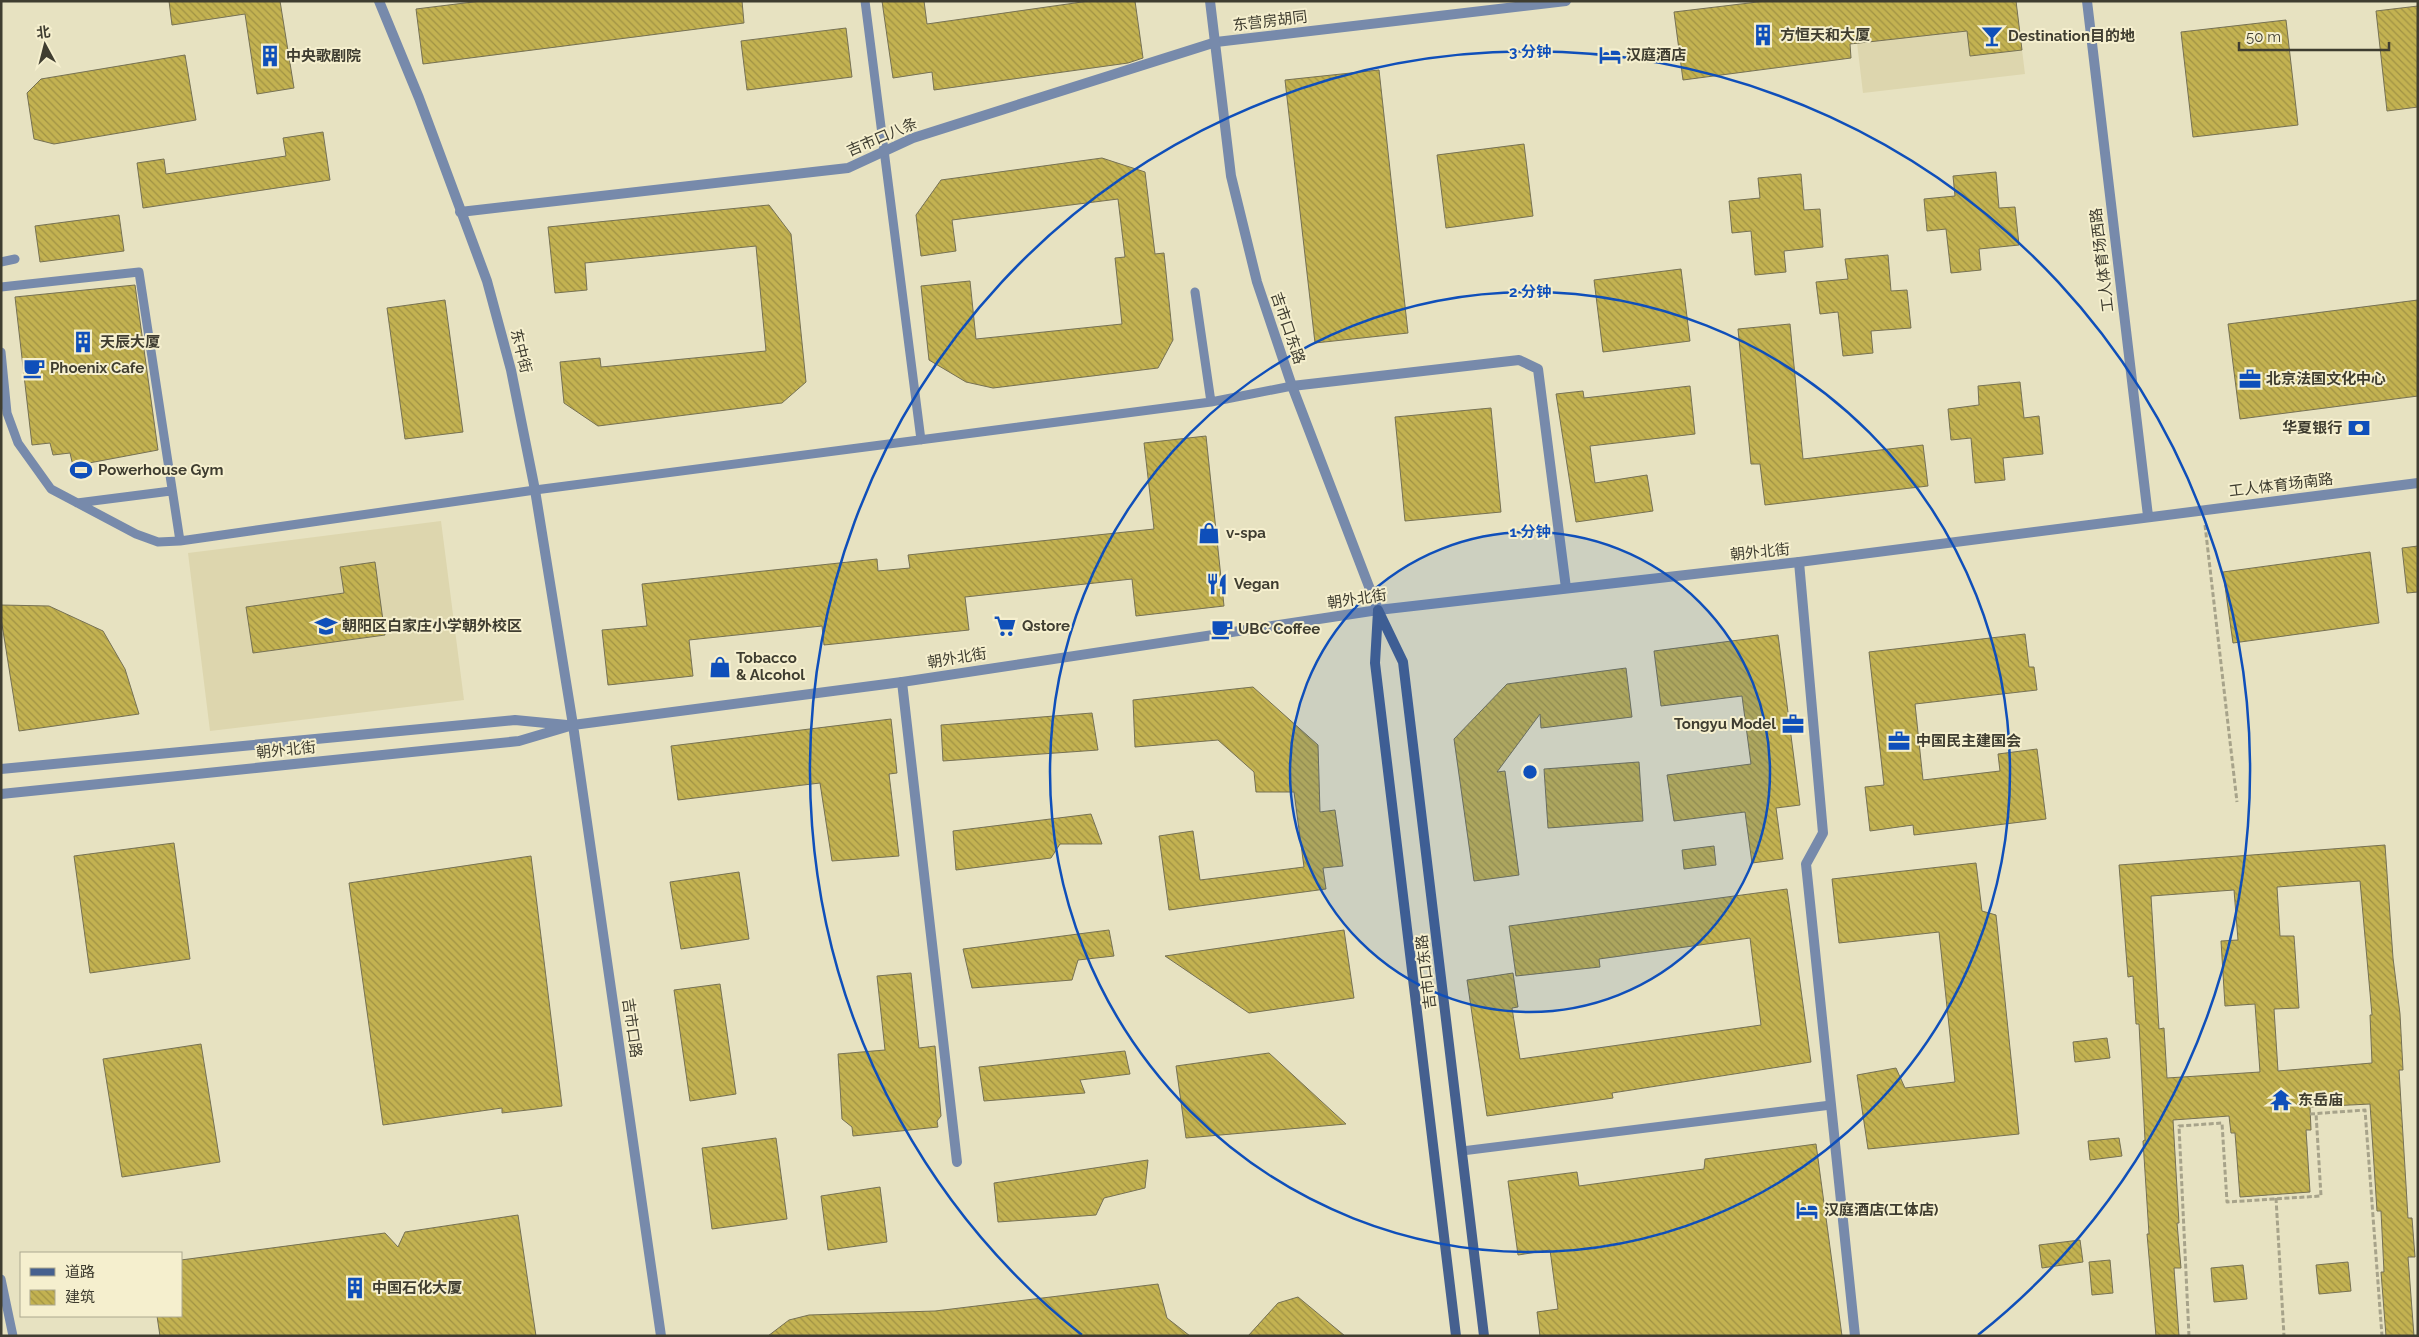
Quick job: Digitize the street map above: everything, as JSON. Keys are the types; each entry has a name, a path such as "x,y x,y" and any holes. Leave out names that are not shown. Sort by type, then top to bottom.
{"main road":[{"name":"吉市口东路","path":"1378,610 1403,662 1484,1336"},
{"name":"吉市口东路","path":"1378,610 1375,663 1456,1336"}],"street":[{"name":"东中街","path":"379,1 419,98 486,280 511,370 535,490 573,725"},
{"name":"吉市口东路","path":"1210,1 1232,176 1257,282 1292,386 1378,610"},
{"name":"东营房胡同","path":"1216,42 1566,1"},
{"name":"工人体育场西路","path":"2087,1 2148,516"},
{"name":"吉市口八条","path":"460,212 848,168 913,138 1216,42"},
{"path":"1292,386 1519,360 1538,369 1566,588"},
{"name":"工人体育场南路","path":"2148,516 2418,483"},
{"name":"朝外北街","path":"1,794 519,741 573,725 902,682 1378,610 1798,562 2148,516"},
{"path":"1798,562 1823,833 1806,864 1855,1336"},
{"path":"902,682 957,1162"},
{"name":"朝外北街","path":"1,769 515,720 573,725"},
{"name":"吉市口路","path":"573,725 661,1336"}],"lane":[{"path":"865,1 921,440"},
{"path":"1,262 16,259"},
{"path":"1,287 139,272 171,492 180,541"},
{"path":"1195,292 1212,402"},
{"path":"1,352 7,413 18,444 51,489 136,534 158,542 180,541 535,490 1212,402 1292,386"},
{"path":"77,503 171,492"},
{"path":"1462,1151 1831,1105"},
{"path":"1,1279 14,1336"}],"path":[{"path":"2203,509 2236,802"},
{"path":"2310,1114 2365,1110 2382,1336"},
{"path":"2189,1336 2178,1126 2222,1122 2227,1202 2321,1196 2316,1113"},
{"path":"2276,1198 2284,1336"}],"shaded area":[{"path":"1852,1 2016,1 2025,74 1863,93"},
{"name":"朝阳区白家庄小学朝外校区","path":"441,521 464,700 210,731 188,553"}],"building":[{"name":"中央歌剧院","path":"169,1 280,1 294,88 257,94 245,14 172,25"},
{"path":"481,1 742,1 744,23 423,64 416,9"},
{"path":"882,1 924,1 927,24 1089,1 1135,1 1143,58 1128,63 934,90 932,72 893,78"},
{"name":"方恒天和大厦","path":"1766,1 2016,1 2022,50 1970,56 1967,31 1850,44 1851,58 1683,80 1674,12"},
{"path":"2418,6 2418,107 2387,111 2376,11"},
{"path":"2286,20 2298,125 2193,137 2181,32"},
{"path":"846,28 852,77 747,90 741,41"},
{"path":"185,55 196,120 54,144 34,139 27,93 41,79"},
{"path":"1379,70 1408,333 1315,343 1285,80"},
{"path":"323,132 330,180 143,208 137,163 164,159 166,174 286,156 283,138"},
{"path":"1524,144 1533,216 1446,228 1437,155"},
{"path":"1102,158 1145,172 1155,254 1164,253 1173,340 1158,368 993,388 966,382 929,360 921,286 970,281 976,339 1122,324 1115,258 1125,257 1118,199 952,220 956,251 921,256 916,215 941,180"},
{"path":"1996,172 1999,208 2015,207 2019,245 1979,249 1981,270 1951,273 1946,229 1927,231 1924,199 1955,196 1953,176"},
{"path":"1801,174 1804,210 1820,209 1823,247 1784,251 1786,272 1755,275 1751,231 1732,233 1729,201 1760,198 1758,178"},
{"path":"769,205 791,234 806,382 782,403 598,426 564,403 560,362 600,358 601,367 766,351 756,246 585,263 587,290 555,293 548,227"},
{"path":"119,215 124,251 40,262 35,226"},
{"path":"1888,255 1891,291 1907,290 1911,328 1871,331 1873,353 1843,356 1838,312 1820,314 1816,282 1848,279 1845,259"},
{"path":"1681,269 1690,341 1603,352 1594,280"},
{"name":"天辰大厦","path":"135,285 158,450 73,466 70,453 53,455 50,443 32,445 15,297"},
{"path":"445,300 463,432 405,439 387,308"},
{"path":"2418,300 2418,396 2240,419 2228,324"},
{"path":"1790,324 1803,459 1923,445 1928,486 1765,505 1760,464 1751,464 1738,329"},
{"path":"2020,382 2024,418 2039,416 2043,454 2003,458 2005,480 1975,483 1971,438 1951,440 1948,409 1979,405 1978,386"},
{"path":"1690,386 1695,434 1590,446 1595,483 1647,475 1653,511 1576,522 1556,394 1583,391 1584,398"},
{"path":"1491,408 1501,512 1405,521 1395,417"},
{"path":"1206,436 1224,606 1136,616 1132,579 965,597 969,630 824,645 822,626 689,640 693,676 608,685 602,630 647,626 642,584 877,559 878,571 910,568 908,555 1154,529 1144,443"},
{"path":"2418,546 2418,592 2407,593 2402,548"},
{"path":"2370,552 2379,623 2233,643 2223,572"},
{"path":"375,562 385,635 253,653 246,607 344,593 340,567"},
{"path":"1,605 49,606 103,631 125,669 139,714 19,731 1,618"},
{"name":"中国民主建国会","path":"2025,634 2029,667 2034,667 2037,690 1915,704 1923,780 2000,771 1998,754 2037,749 2046,819 1914,835 1913,825 1870,831 1865,787 1884,785 1869,652"},
{"path":"1778,635 1800,805 1776,808 1783,859 1752,863 1745,812 1674,821 1667,775 1751,764 1742,696 1661,706 1654,651"},
{"path":"1626,668 1632,717 1541,728 1540,714 1497,772 1505,771 1519,875 1474,881 1454,739 1507,684"},
{"path":"1253,687 1318,745 1320,812 1335,810 1343,866 1323,868 1326,889 1169,910 1159,836 1193,831 1200,880 1304,867 1294,792 1256,792 1254,772 1218,740 1135,747 1133,700"},
{"path":"1092,713 1098,750 943,761 941,725"},
{"path":"891,719 897,773 889,774 899,856 832,861 820,783 678,800 671,746"},
{"path":"1639,762 1643,821 1548,828 1544,769"},
{"path":"1091,814 1102,844 1060,844 1051,858 956,870 953,831"},
{"path":"174,843 190,959 90,973 74,856"},
{"path":"2385,845 2393,958 2400,1014 2403,1070 2399,1070 2408,1218 2412,1218 2415,1257 2408,1257 2414,1336 2386,1336 2381,1272 2384,1272 2381,1211 2377,1211 2370,1104 2310,1107 2311,1130 2306,1130 2310,1192 2240,1197 2235,1133 2231,1133 2229,1116 2173,1120 2179,1223 2177,1223 2181,1268 2174,1268 2179,1336 2156,1336 2147,1234 2149,1234 2143,1141 2145,1140 2139,1024 2136,1024 2133,976 2128,977 2119,865","holes":["2360,881 2372,1015 2370,1015 2372,1063 2278,1071 2274,1009 2299,1008 2294,936 2280,936 2277,887","2234,890 2238,940 2221,941 2225,1006 2255,1004 2260,1072 2167,1078 2164,1028 2159,1029 2151,896"]},
{"path":"1714,846 1716,865 1684,869 1682,850"},
{"path":"531,856 562,1106 502,1113 502,1108 383,1125 349,883"},
{"path":"1976,863 1982,911 1996,915 2019,1134 1868,1149 1857,1075 1896,1068 1905,1088 1955,1082 1939,932 1839,943 1832,879"},
{"path":"739,872 749,939 681,949 670,882"},
{"path":"1787,889 1811,1062 1612,1093 1613,1098 1487,1116 1467,980 1513,973 1518,1007 1512,1008 1520,1059 1761,1025 1750,938 1599,959 1600,967 1516,976 1509,926"},
{"path":"1109,930 1114,956 1078,960 1072,980 972,988 963,949"},
{"path":"1344,930 1354,998 1249,1013 1165,956"},
{"path":"911,973 919,1048 935,1046 941,1116 937,1121 938,1127 853,1136 852,1127 842,1119 838,1054 885,1050 877,976"},
{"path":"720,984 736,1094 690,1101 674,990"},
{"path":"2107,1038 2110,1058 2075,1062 2073,1042"},
{"path":"201,1044 220,1162 122,1177 103,1059"},
{"path":"1125,1051 1130,1074 1080,1080 1085,1093 984,1101 979,1067"},
{"path":"1269,1053 1346,1124 1186,1138 1176,1066"},
{"path":"776,1138 787,1219 712,1229 702,1148"},
{"path":"2119,1138 2122,1156 2090,1160 2088,1141"},
{"path":"1816,1144 1842,1336 1540,1336 1537,1312 1558,1309 1550,1250 1518,1255 1508,1181 1577,1172 1579,1186 1704,1169 1705,1159"},
{"path":"1148,1160 1145,1188 1104,1198 1096,1215 998,1222 994,1183"},
{"path":"880,1187 887,1242 828,1250 821,1196"},
{"name":"中国石化大厦","path":"518,1215 536,1336 160,1336 157,1317 182,1317 182,1260 385,1233 398,1247 405,1232"},
{"path":"2080,1240 2083,1262 2042,1268 2039,1245"},
{"path":"2110,1260 2113,1293 2092,1295 2089,1262"},
{"path":"2348,1262 2351,1291 2319,1294 2316,1265"},
{"path":"2243,1265 2247,1299 2214,1302 2211,1268"},
{"path":"1158,1284 1167,1318 1190,1336 768,1336 789,1320 809,1315 935,1311"},
{"path":"1298,1297 1345,1336 1248,1336 1278,1303"}],"place":[{"name":"方恒天和大厦","path":"1763,35"},
{"name":"Destination目的地","path":"1992,36"},
{"name":"汉庭酒店","path":"1610,55"},
{"name":"中央歌剧院","path":"270,56"},
{"name":"天辰大厦","path":"83,342"},
{"name":"Phoenix Cafe","path":"34,368"},
{"name":"北京法国文化中心","path":"2250,379"},
{"name":"华夏银行","path":"2359,428"},
{"name":"Powerhouse Gym","path":"81,470"},
{"name":"v-spa","path":"1209,533"},
{"name":"Vegan","path":"1217,584"},
{"name":"朝阳区白家庄小学朝外校区","path":"326,626"},
{"name":"Qstore","path":"1005,626"},
{"name":"UBC Coffee","path":"1222,629"},
{"name":"Tobacco & Alcohol","path":"720,667"},
{"name":"Tongyu Model","path":"1793,724"},
{"name":"中国民主建国会","path":"1899,741"},
{"name":"东岳庙","path":"2281,1100"},
{"name":"汉庭酒店(工体店)","path":"1807,1210"},
{"name":"中国石化大厦","path":"355,1288"}]}
